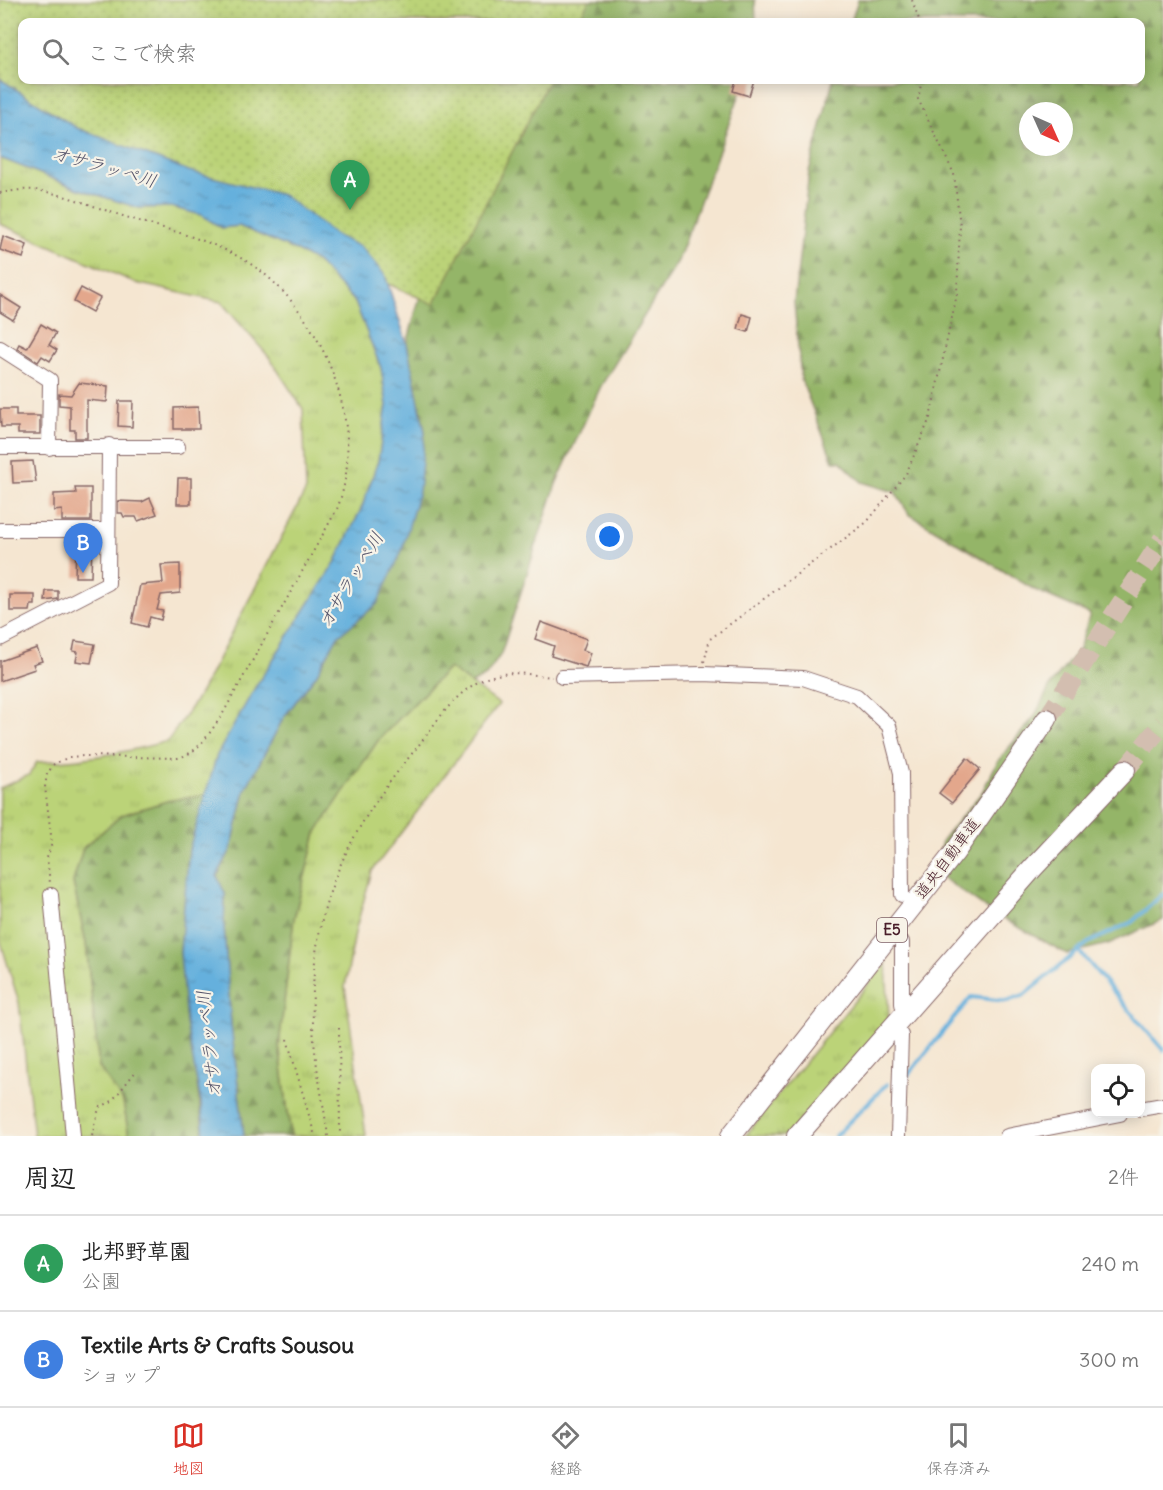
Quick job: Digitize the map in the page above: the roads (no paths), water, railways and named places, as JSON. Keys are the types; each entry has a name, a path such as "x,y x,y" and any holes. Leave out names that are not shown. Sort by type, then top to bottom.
{"highway":[{"name":"道央自動車道","path":"731,1136 955,852 1047,719"},
{"path":"797,1136 1033,868 1125,770"}],"street":[{"path":"0,348 50,380 49,448"},
{"path":"0,639 108,584 109,445"},
{"path":"0,447 49,448 109,445 177,447"},
{"path":"0,530 108,530"},
{"path":"562,677 703,674 803,678 857,696 889,726 901,773 902,895"},
{"path":"51,895 73,1136"},
{"path":"902,942 902,1004"},
{"path":"898,1136 901,1035"},
{"path":"1145,1108 1163,1105"},
{"path":"1007,1136 1095,1118"}],"water":[{"name":"オサラッペ川","path":"0,79 77,128 189,171 283,195 337,236 361,247 385,275 407,344 425,432 419,491 401,553 377,604 338,636 316,675 284,717 245,790 231,849 217,876 225,894 224,927 231,1025 244,1136 204,1136 201,1103 186,1023 180,952 189,850 217,755 256,686 335,563 362,507 378,461 387,405 381,368 355,302 317,262 239,226 222,228 201,215 171,207 139,208 79,189 0,158"}],"waterway":[{"path":"908,1075 971,997 1007,1001 1024,995 1088,943 1132,922 1163,894"},
{"path":"1079,951 1163,1050"},
{"path":"835,1136 887,1084"}],"tunnel":[{"path":"1047,719 1163,539"},
{"path":"1125,770 1163,723"}],"place":[{"name":"北邦野草園","path":"350,210"},
{"name":"Textile Arts & Crafts Sousou","path":"83,573"}]}
